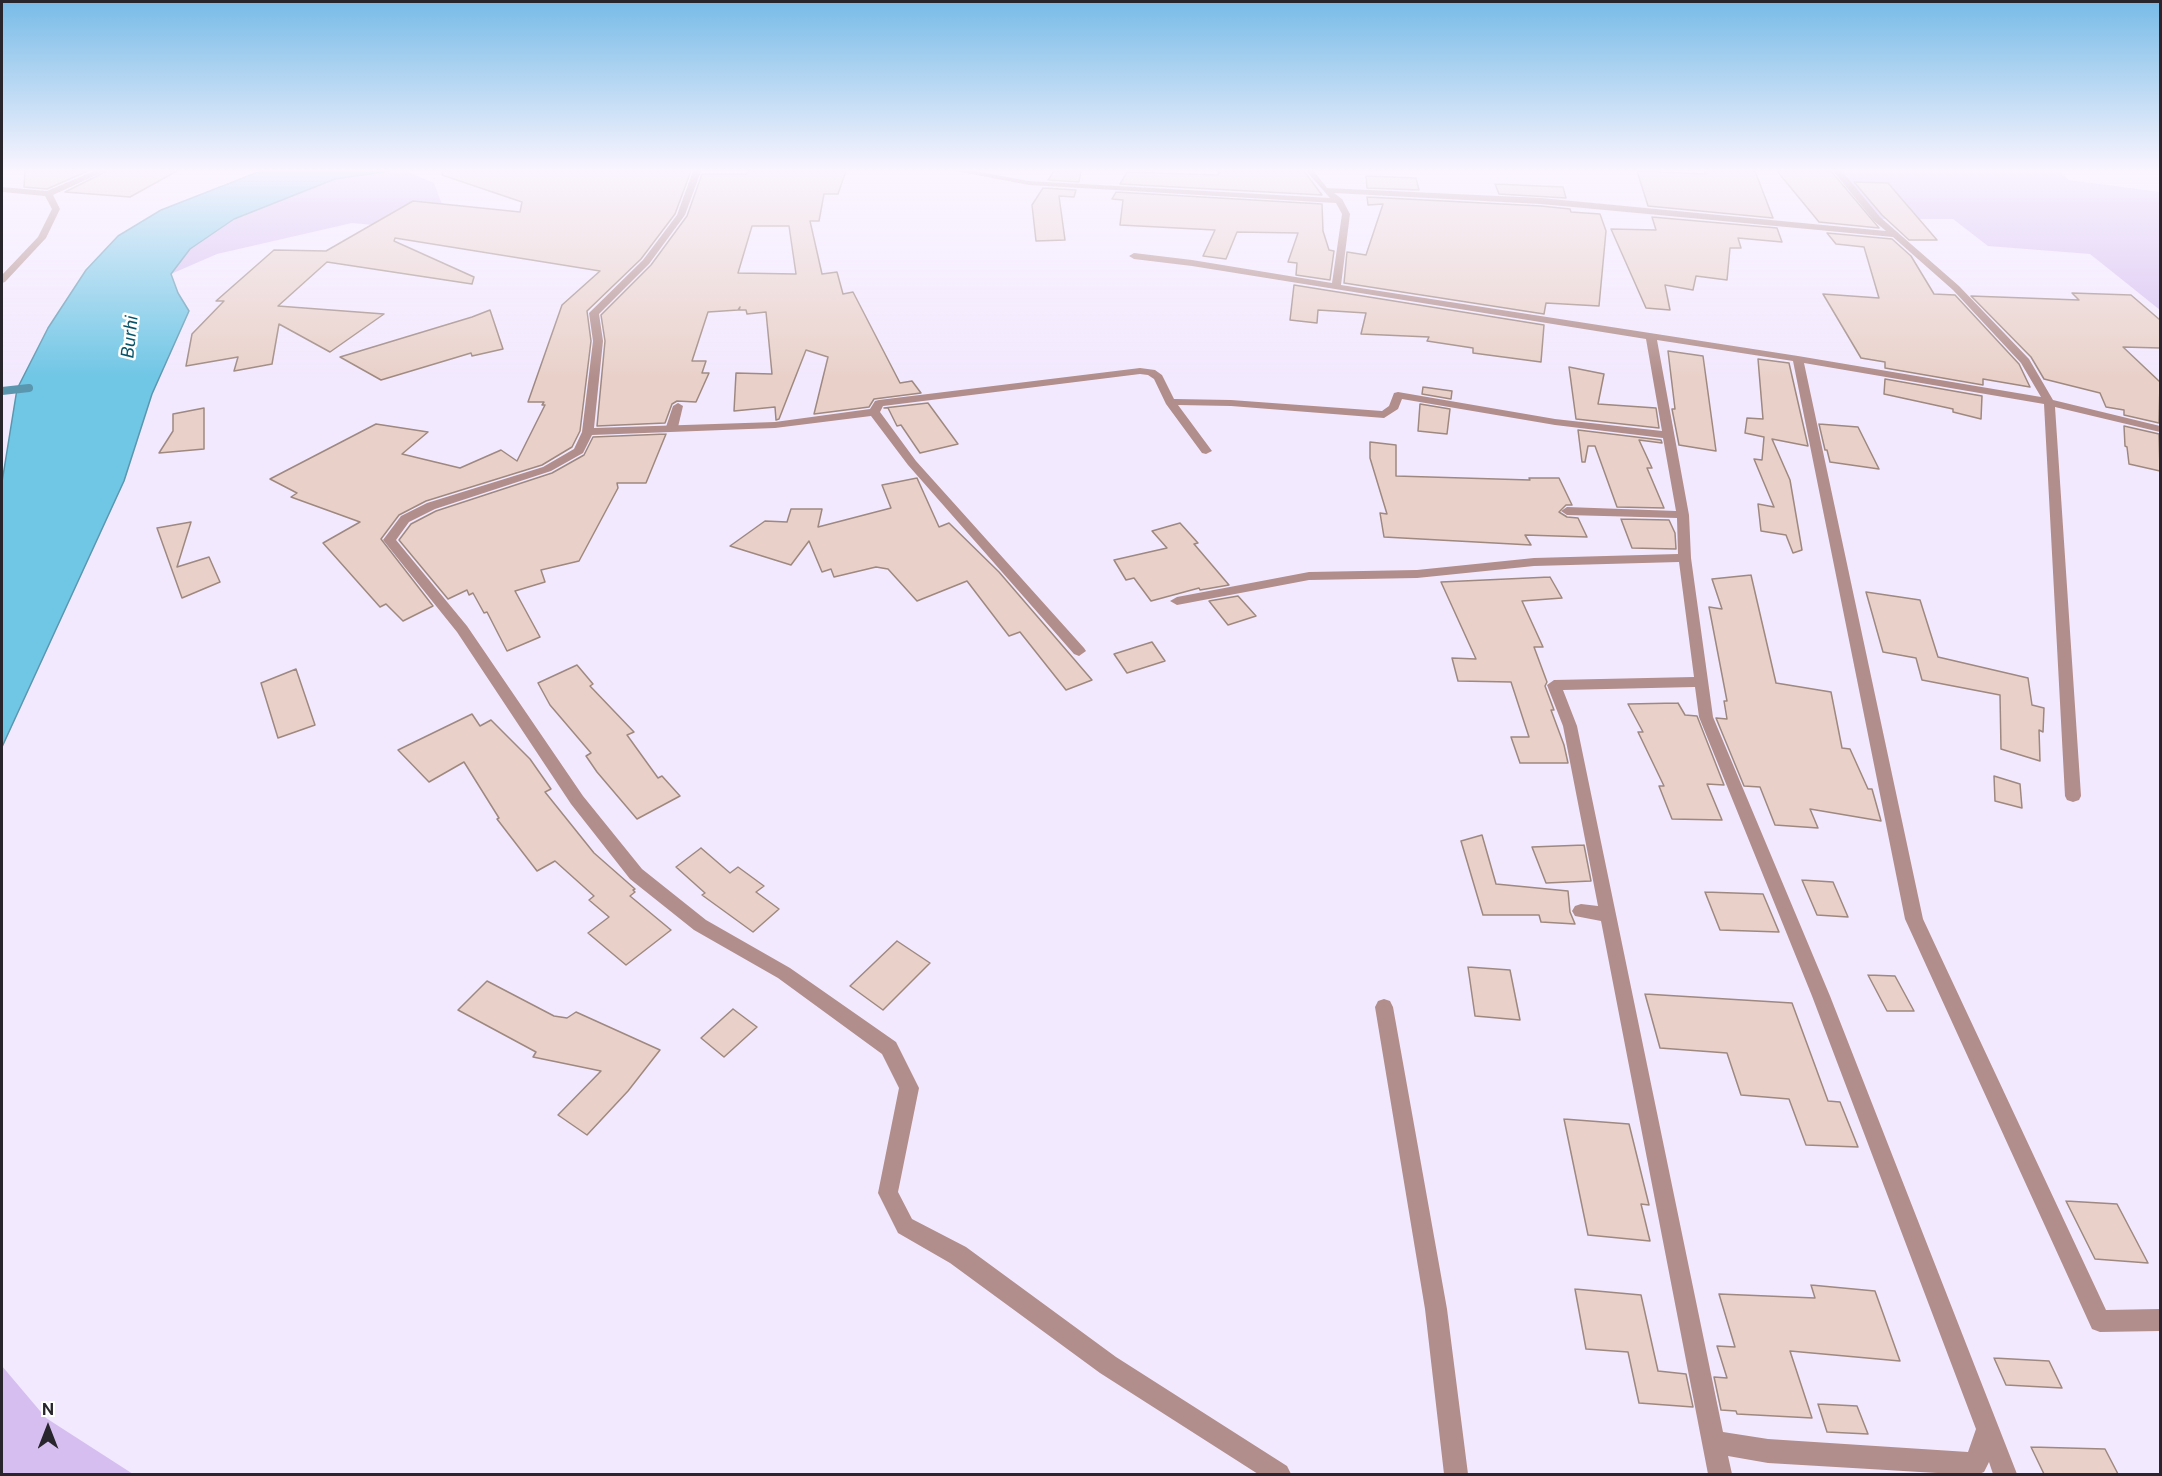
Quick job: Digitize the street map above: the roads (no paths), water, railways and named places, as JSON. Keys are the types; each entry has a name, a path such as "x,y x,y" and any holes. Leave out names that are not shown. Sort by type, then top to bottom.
{"street":[{"path":"2,280 40,240"},
{"path":"662,240 646,262 594,313 598,341 588,432 579,451 547,469 431,506 405,519 389,540 462,629 577,800 636,874 700,925 784,973 889,1048 909,1088 888,1192 905,1227 958,1255 1108,1365 1279,1474"},
{"path":"1336,286 1342,240"},
{"path":"1901,240 1956,288 2025,361 2049,402 2073,796"},
{"path":"1134,256 1191,262 1798,359 2049,402 2160,429"},
{"path":"1651,337 1683,515 1685,558 1706,717 1821,996 2005,1474"},
{"path":"1798,359 1914,919 2100,1321 2160,1320"},
{"path":"874,412 879,404 1140,371 1151,372 1158,377 1170,402 1206,451"},
{"path":"1170,402 1231,403 1384,415 1394,407 1398,395 1555,422 1667,435"},
{"path":"672,427 678,406"},
{"path":"588,432 672,427 775,425 874,412"},
{"path":"874,412 912,463 1079,651"},
{"path":"1567,511 1683,515"},
{"path":"1177,601 1309,576 1417,574 1534,562 1685,558"},
{"path":"1700,682 1554,685 1570,726 1719,1474"},
{"path":"1581,910 1608,915"},
{"path":"1384,1007 1436,1309 1456,1474"},
{"path":"1713,1442 1768,1451 1976,1464 1988,1429"}],"water":[{"name":"Burhi","path":"114,240 203,240 190,249 171,274 178,293 189,311 152,394 124,481 2,747 2,482 17,389 48,328 86,270"}],"waterway":[{"path":"2,391 29,388"}]}
